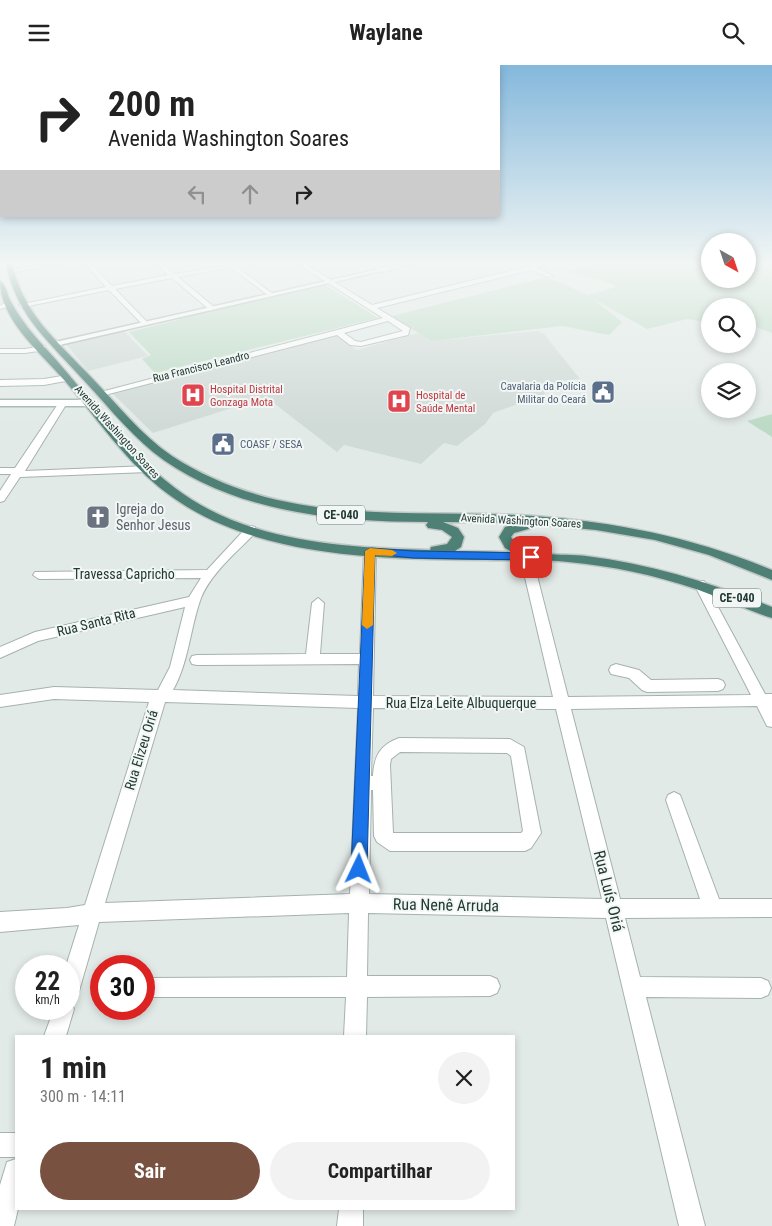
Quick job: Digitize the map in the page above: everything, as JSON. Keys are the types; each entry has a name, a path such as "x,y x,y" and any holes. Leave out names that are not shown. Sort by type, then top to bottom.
{"highway":[{"name":"Avenida Washington Soares","path":"15,318 148,469 184,500 206,512 251,530 302,542 370,551 413,554 577,558 627,565 700,584 772,613"},
{"name":"Avenida Washington Soares","path":"34,318 142,438 189,471 237,492 336,515 376,518 554,522 609,527 669,538 736,560 772,575"},
{"path":"376,518 394,522 439,525 453,531 458,537 456,544 451,548 413,554"},
{"path":"528,556 507,542 505,537 507,532 513,528 554,522"}],"street":[{"path":"138,318 143,323"},
{"path":"55,343 166,318"},
{"path":"338,332 353,343 361,344 406,332 389,319"},
{"name":"Rua Francisco Leandro","path":"101,393 389,319"},
{"path":"0,351 25,351 42,348"},
{"path":"0,383 44,382 68,378"},
{"path":"0,403 88,403"},
{"path":"0,499 19,473 63,403"},
{"path":"0,471 19,473 148,469"},
{"name":"Rua Elizeu Oriá","path":"80,955 156,701 169,689 195,599 209,574 251,530"},
{"path":"355,1035 370,551"},
{"name":"Rua Luís Oriá","path":"528,556 562,703 692,1226"},
{"name":"Travessa Capricho","path":"39,575 209,574"},
{"path":"700,584 766,700 772,721"},
{"name":"Rua Santa Rita","path":"0,653 35,637 195,599"},
{"path":"312,660 318,603"},
{"path":"197,661 366,659"},
{"path":"616,670 637,675 643,679 654,703"},
{"path":"647,686 718,685"},
{"name":"Rua Elza Leite Albuquerque","path":"0,701 54,693 364,702 654,703 766,700"},
{"path":"399,745 510,746 518,752 532,833 524,841 390,842 383,836 381,783 382,757 391,748 399,745"},
{"path":"362,783 381,783"},
{"path":"674,800 713,908"},
{"name":"Rua Nenê Arruda","path":"0,922 68,919 93,913 358,903 613,909 772,908"},
{"path":"155,988 490,986"},
{"path":"632,987 761,989"},
{"path":"56,1035 61,1020"},
{"path":"0,1145 15,1145"},
{"path":"1,1226 15,1175"},
{"path":"350,1226 351,1210"}],"shaded area":[{"path":"124,331 148,356 88,371 66,344"},
{"name":"Hospital de Saúde Mental","path":"538,331 544,334 580,379 557,381 562,390 544,391 545,394 493,413 485,424 457,446 444,443 421,464 344,445 337,452 266,397 153,433 113,394 331,336 338,336 357,350 418,333 431,341"}],"green space":[{"path":"181,318 377,318 155,373 142,359 151,355 129,332"},
{"path":"395,318 617,318 622,322 609,335 562,326 431,341"},
{"path":"628,318 701,318 701,321 687,319 647,329"},
{"path":"756,318 772,318 772,333 756,327"},
{"path":"772,414 772,437 747,421"}],"slow traffic":[{"path":"367,625 370,551 392,553"}],"place":[{"name":"Cavalaria da Polícia Militar do Ceará","path":"603,392"},
{"name":"Hospital Distrital Gonzaga Mota","path":"193,395"},
{"name":"Hospital de Saúde Mental","path":"399,401"},
{"name":"COASF / SESA","path":"223,444"},
{"name":"Igreja do Senhor Jesus","path":"98,517"}],"route":[{"path":"359,869 370,551 531,557"}]}
